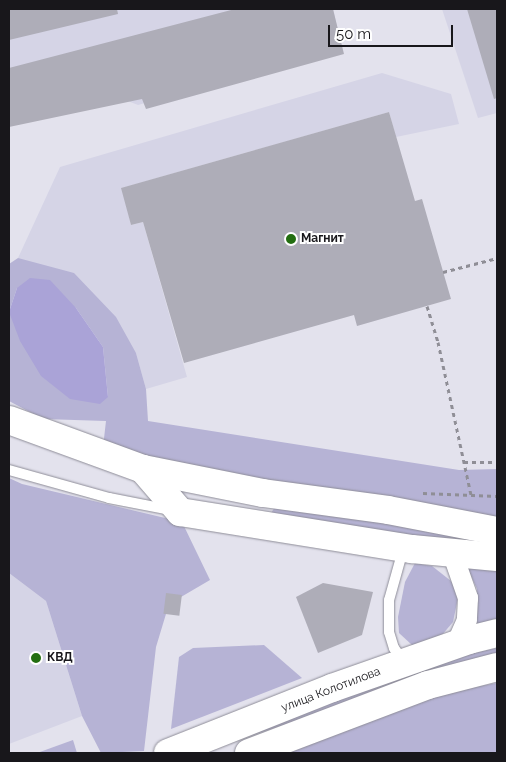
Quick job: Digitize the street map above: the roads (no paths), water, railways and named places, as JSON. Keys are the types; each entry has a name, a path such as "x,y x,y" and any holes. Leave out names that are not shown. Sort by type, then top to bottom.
{"main road":[{"path":"9,420 143,469 263,493 388,510 497,531"},
{"path":"143,469 180,512 403,548 454,555 497,557"},
{"name":"улица Колотилова","path":"168,753 404,663 497,633"},
{"path":"249,753 419,688 497,667"}],"street":[{"path":"454,555 468,598 467,620 456,645"}],"lane":[{"path":"9,470 109,498 180,512"},
{"path":"403,548 389,600 389,632 394,648 404,663"}],"place":[{"name":"Магнит","path":"291,239"},
{"name":"КВД","path":"36,658"}]}
